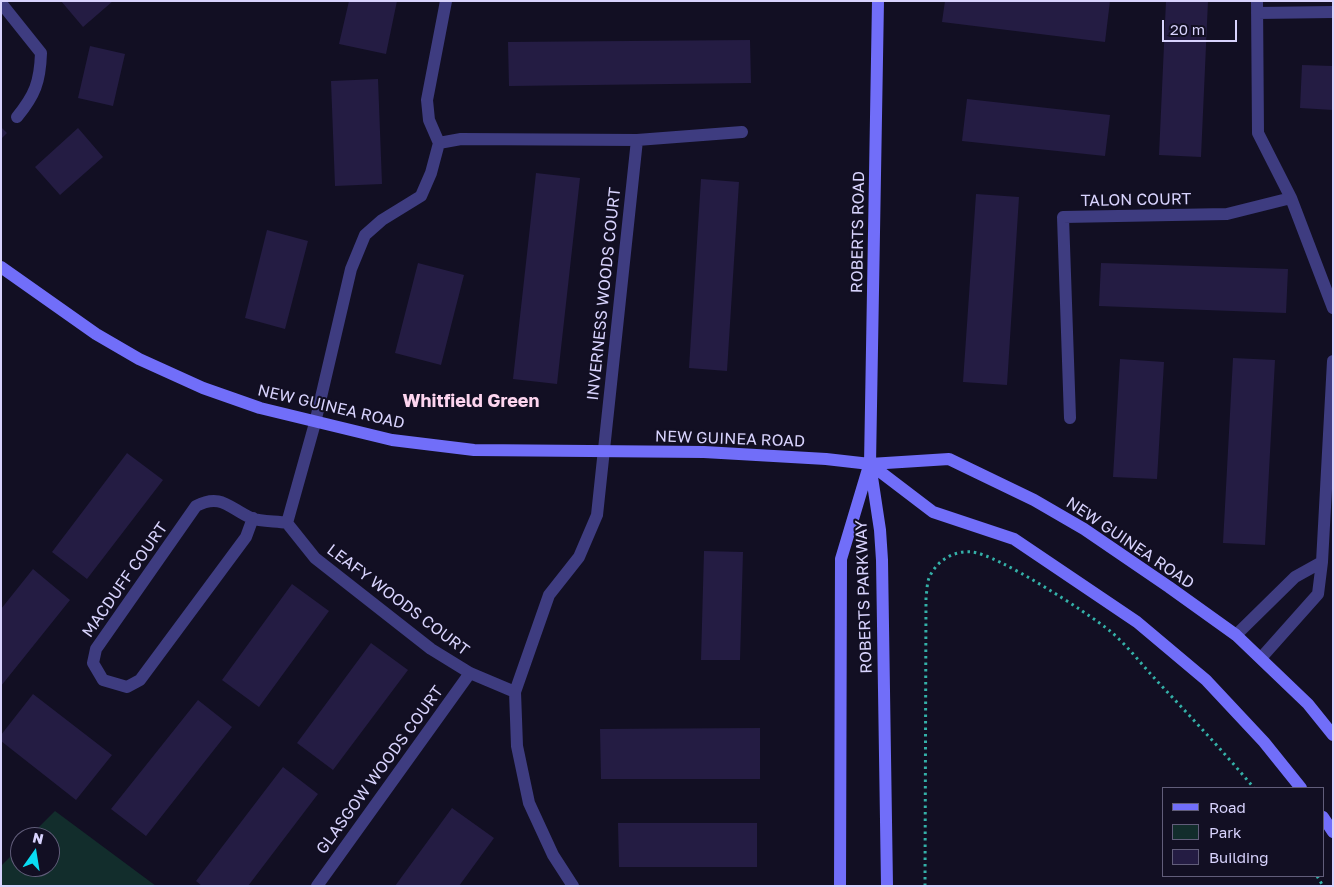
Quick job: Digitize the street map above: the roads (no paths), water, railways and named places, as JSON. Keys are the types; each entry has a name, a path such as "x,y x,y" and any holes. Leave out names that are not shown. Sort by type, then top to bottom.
{"main road":[{"name":"ROBERTS ROAD","path":"870,464 878,1"},
{"name":"NEW GUINEA ROAD","path":"1,267 96,334 139,359 203,388 260,408 315,423 392,440 474,450 704,452 826,459 870,464 949,459 1034,500 1084,529 1236,635 1308,704 1333,735"},
{"path":"870,464 933,512 1014,539 1137,622 1206,680 1264,742 1299,787"},
{"name":"ROBERTS PARKWAY","path":"840,886 841,558 870,464"},
{"name":"ROBERTS PARKWAY","path":"870,464 880,530 882,560 887,886"},
{"path":"1324,818 1333,832"}],"street":[{"path":"287,522 315,423 351,269 365,235 382,220 421,196 431,173 438,143 429,120 427,100 446,1"},
{"path":"1,3 41,53 40,79 30,101 16,117"},
{"path":"1333,12 1257,7 1258,133 1291,198 1333,308"},
{"path":"438,143 461,140 637,140 742,132"},
{"name":"INVERNESS WOODS COURT","path":"515,692 549,595 578,557 597,516 637,140"},
{"name":"TALON COURT","path":"1070,418 1063,217 1227,214 1291,198"},
{"path":"1261,658 1318,594 1322,562 1333,361"},
{"name":"MACDUFF COURT","path":"253,518 246,537 140,680 127,687 103,680 93,663 96,649 196,506 208,500 221,501 253,518 287,522"},
{"name":"LEAFY WOODS COURT","path":"287,522 315,558 431,649 470,673 515,692"},
{"path":"1236,635 1295,577 1322,562"},
{"name":"GLASGOW WOODS COURT","path":"317,886 470,673"},
{"path":"515,692 517,746 529,803 553,854 573,886"}],"district":[{"name":"Whitfield Green","path":"471,401"}]}
